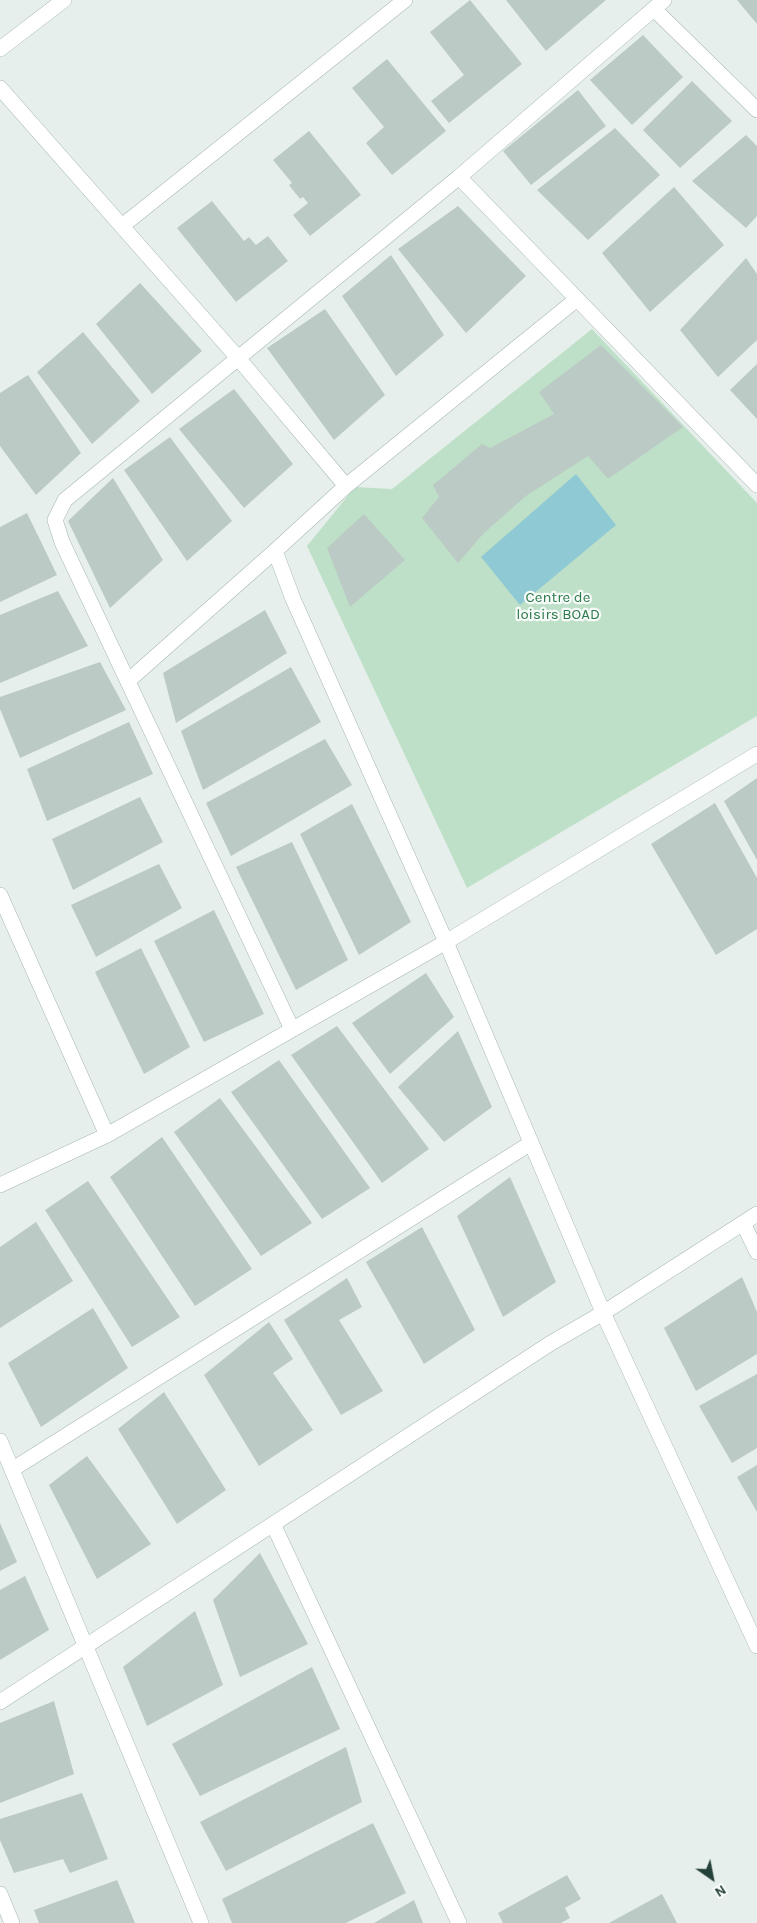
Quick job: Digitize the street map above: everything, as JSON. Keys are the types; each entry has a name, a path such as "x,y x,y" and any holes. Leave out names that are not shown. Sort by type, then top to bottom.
{"street":[{"path":"0,49 64,0"},
{"path":"122,226 405,0"},
{"path":"292,1029 62,542 55,520 65,500 459,177 659,4 757,110"},
{"path":"0,88 238,358 346,486"},
{"path":"459,177 757,484"},
{"path":"128,681 346,486 577,299"},
{"path":"275,551 312,644 446,942 603,1313 757,1646"},
{"path":"0,1185 107,1135 446,942 757,754"},
{"path":"0,895 107,1135"},
{"path":"13,1469 531,1143"},
{"path":"0,1702 86,1644 551,1343 603,1313 757,1214"},
{"path":"743,1223 757,1252"},
{"path":"0,1441 201,1923"},
{"path":"273,1524 459,1923"},
{"path":"0,1894 12,1923"}],"green space":[{"name":"Centre de loisirs BOAD","path":"592,329 757,503 757,716 467,888 307,546 355,487 392,489"}],"water":[{"path":"576,474 616,525 520,605 481,557"}],"building":[{"path":"470,0 522,64 449,123 431,101 464,75 430,32"},
{"path":"506,0 606,0 546,51"},
{"path":"737,0 757,0 757,24"},
{"path":"643,35 683,77 632,125 590,80"},
{"path":"387,59 446,131 392,175 366,143 384,127 352,88"},
{"path":"692,81 732,121 680,168 643,130"},
{"path":"578,90 606,126 531,185 503,151"},
{"path":"615,128 660,175 588,240 537,190"},
{"path":"309,131 361,195 310,236 293,215 308,203 303,197 300,199 289,185 292,183 273,160"},
{"path":"746,135 757,146 757,216 746,228 692,181"},
{"path":"674,187 724,245 650,312 602,253"},
{"path":"212,201 244,241 249,237 256,245 268,236 288,261 236,302 177,228"},
{"path":"458,206 526,276 466,333 398,249"},
{"path":"391,255 444,335 396,376 342,296"},
{"path":"746,258 757,274 757,340 718,377 680,330"},
{"path":"140,283 202,351 152,394 96,324"},
{"path":"325,309 385,395 334,440 267,348"},
{"path":"83,332 140,401 92,444 37,372"},
{"path":"601,345 683,427 608,479 588,456 526,496 484,533 458,563 422,518 439,497 433,485 482,444 490,448 554,414 539,392"},
{"path":"757,364 757,419 730,390"},
{"path":"28,375 81,453 36,495 0,446 0,393"},
{"path":"234,389 293,464 244,508 179,429"},
{"path":"170,437 232,521 187,561 124,470"},
{"path":"113,478 163,560 110,608 68,521"},
{"path":"27,513 57,575 0,602 0,527"},
{"path":"364,514 405,560 350,607 327,548"},
{"path":"58,591 88,646 0,683 0,615"},
{"path":"265,610 287,653 176,723 163,673"},
{"path":"100,662 126,710 20,758 0,709 0,697"},
{"path":"291,667 321,722 203,790 181,731"},
{"path":"129,722 153,774 47,821 27,769"},
{"path":"325,739 352,785 231,856 206,803"},
{"path":"757,778 757,860 724,801"},
{"path":"140,797 163,842 73,890 52,839"},
{"path":"715,803 757,878 757,929 716,955 651,844"},
{"path":"352,804 411,922 359,955 300,834"},
{"path":"292,842 348,960 296,990 236,867"},
{"path":"159,864 182,908 96,957 71,905"},
{"path":"214,910 264,1014 204,1042 154,941"},
{"path":"141,948 190,1047 144,1074 95,972"},
{"path":"426,973 454,1017 390,1074 352,1023"},
{"path":"337,1026 429,1149 382,1183 291,1055"},
{"path":"458,1031 492,1107 444,1142 398,1087"},
{"path":"279,1060 370,1188 322,1219 231,1092"},
{"path":"220,1098 312,1223 261,1256 174,1132"},
{"path":"162,1137 252,1269 195,1306 110,1177"},
{"path":"510,1177 556,1282 503,1317 457,1216"},
{"path":"88,1181 180,1317 132,1347 45,1210"},
{"path":"36,1222 73,1281 0,1328 0,1247"},
{"path":"422,1227 475,1330 424,1364 366,1262"},
{"path":"742,1277 757,1312 757,1354 696,1391 664,1328"},
{"path":"347,1278 362,1307 339,1320 383,1391 341,1415 284,1320"},
{"path":"93,1308 128,1368 41,1427 8,1363"},
{"path":"269,1322 293,1359 273,1373 313,1430 259,1466 204,1375"},
{"path":"757,1374 757,1448 732,1463 699,1406"},
{"path":"164,1392 226,1490 177,1524 118,1429"},
{"path":"87,1456 151,1544 97,1579 49,1485"},
{"path":"757,1465 757,1512 737,1477"},
{"path":"0,1523 17,1562 0,1571"},
{"path":"260,1553 308,1644 240,1677 213,1600"},
{"path":"25,1576 49,1630 0,1660 0,1590"},
{"path":"195,1611 223,1685 147,1726 123,1667"},
{"path":"312,1667 340,1729 200,1796 172,1744"},
{"path":"54,1701 74,1774 0,1803 0,1723"},
{"path":"346,1747 362,1802 226,1871 200,1822"},
{"path":"82,1793 108,1859 70,1873 63,1859 14,1873 0,1840 0,1819"},
{"path":"373,1823 406,1893 346,1923 232,1923 222,1899"},
{"path":"567,1875 581,1899 565,1908 570,1918 561,1923 503,1923 498,1913"},
{"path":"117,1880 135,1923 39,1923 34,1910"},
{"path":"662,1894 677,1923 609,1923"},
{"path":"414,1900 423,1923 374,1923"}]}
